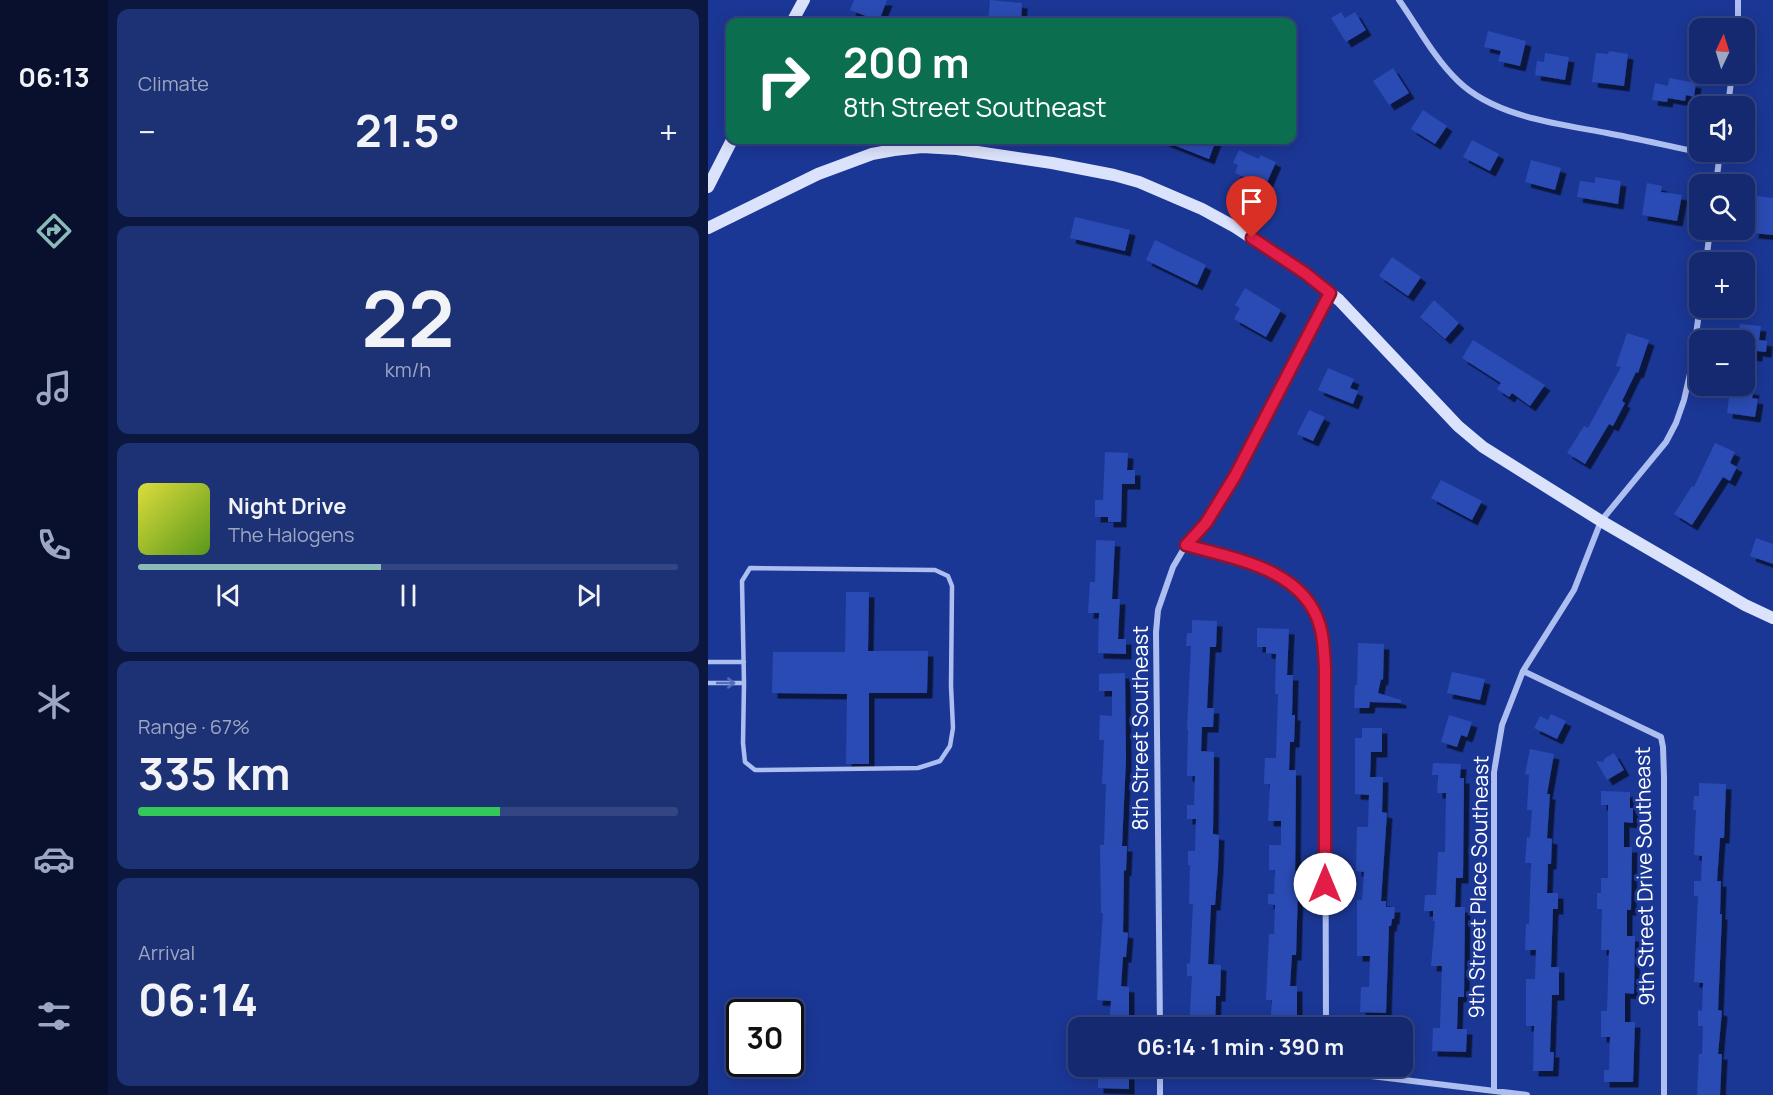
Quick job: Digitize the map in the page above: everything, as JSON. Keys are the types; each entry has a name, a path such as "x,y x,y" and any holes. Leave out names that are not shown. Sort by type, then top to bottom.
{"street":[{"path":"794,18 804,0"},
{"path":"1399,0 1441,62 1459,82 1500,106 1539,120 1689,148"},
{"path":"1738,0 1738,18"},
{"path":"708,188 730,144"},
{"path":"708,228 818,174 872,154 922,147 957,149 1052,163 1114,174 1139,182 1202,209 1235,227 1305,273 1366,326 1458,426 1506,463 1745,605 1773,618"},
{"name":"8th Street Southeast","path":"1160,1017 1156,632 1158,610 1173,567 1186,545 1206,523 1235,476 1330,293"},
{"name":"9th Street Place Southeast","path":"1494,1090 1494,772 1502,725 1523,671 1574,590 1601,521 1659,451 1676,423 1692,365 1698,318"},
{"path":"1186,545 1252,564 1277,574 1305,599 1315,612 1320,626 1325,668 1326,1017"},
{"name":"9th Street Drive Southeast","path":"1523,671 1661,737 1664,777 1664,1095"},
{"path":"1160,1077 1160,1095"},
{"path":"1390,1077 1527,1095"}],"lane":[{"path":"750,568 935,570 948,576 952,586 952,728 950,746 940,761 918,768 755,770 745,762 744,683 742,581 750,568"},
{"path":"708,662 744,662"},
{"path":"708,683 744,683"}],"building":[{"path":"854,0 887,0 880,18 871,18 850,10"},
{"path":"990,0 1022,3 1021,18 988,18"},
{"path":"1341,12 1345,18 1355,12 1366,30 1346,42 1331,18"},
{"path":"1488,31 1526,41 1520,66 1498,61 1501,51 1484,47"},
{"path":"1609,51 1628,54 1624,86 1592,82 1596,53 1608,54"},
{"path":"1545,53 1569,57 1565,80 1535,75 1537,61 1544,62"},
{"path":"1393,68 1409,93 1389,105 1373,81"},
{"path":"1669,78 1696,84 1694,96 1686,95 1685,101 1668,98 1667,102 1652,100 1655,83 1668,86"},
{"path":"1423,110 1447,126 1435,144 1411,129"},
{"path":"1472,140 1499,154 1490,171 1463,157"},
{"path":"1171,144 1215,144 1209,159"},
{"path":"1239,150 1259,159 1260,155 1276,162 1265,187 1235,173 1238,165 1233,163"},
{"path":"1531,160 1561,168 1555,190 1525,182"},
{"path":"1595,177 1621,181 1618,204 1577,197 1580,181 1595,183"},
{"path":"1647,183 1662,186 1661,192 1682,195 1677,221 1642,215"},
{"path":"1757,196 1773,198 1773,235 1755,233"},
{"path":"1075,217 1130,230 1125,251 1070,238"},
{"path":"1155,240 1206,265 1197,285 1146,260"},
{"path":"1392,257 1421,277 1408,296 1379,276"},
{"path":"1245,288 1281,310 1266,337 1234,319 1240,308 1235,305"},
{"path":"1434,300 1459,323 1445,339 1420,317"},
{"path":"1740,324 1761,326 1759,340 1767,341 1766,352 1757,351 1757,356 1755,356 1755,330 1739,330"},
{"path":"1627,333 1649,340 1638,373 1636,372 1622,401 1625,403 1613,426 1609,424 1585,464 1567,453 1584,426 1588,428 1621,367 1616,366"},
{"path":"1473,340 1545,385 1530,406 1512,393 1509,397 1497,389 1501,383 1462,358"},
{"path":"1328,368 1354,379 1350,388 1358,391 1353,404 1318,390"},
{"path":"1733,396 1752,396 1752,398 1758,399 1755,417 1727,413 1729,397 1733,398"},
{"path":"1309,410 1325,417 1313,441 1297,434"},
{"path":"1715,443 1735,452 1730,463 1737,467 1730,481 1723,477 1692,525 1674,514 1692,486 1694,487"},
{"path":"1105,452 1128,453 1127,470 1135,470 1135,484 1122,484 1121,522 1108,522 1108,517 1095,517 1095,500 1103,500"},
{"path":"1441,480 1482,501 1472,520 1431,498"},
{"path":"1756,538 1773,544 1773,564 1750,556"},
{"path":"1096,540 1115,541 1112,599 1120,599 1118,639 1126,639 1126,654 1098,653 1099,613 1088,613 1090,582 1095,582"},
{"path":"846,592 869,592 868,651 928,651 927,693 869,693 869,764 846,764 847,694 772,693 773,652 845,652"},
{"path":"1192,620 1217,621 1216,647 1210,647 1207,708 1214,708 1213,727 1202,727 1201,751 1214,752 1213,834 1219,835 1215,905 1211,905 1208,964 1221,965 1220,996 1216,996 1215,1017 1190,1017 1192,976 1187,976 1187,963 1190,964 1193,904 1189,904 1188,851 1195,851 1196,819 1187,819 1187,805 1194,805 1195,776 1187,776 1191,646 1186,646 1187,633 1192,633"},
{"path":"1257,628 1289,629 1287,675 1293,675 1292,715 1295,715 1294,742 1290,742 1289,770 1296,770 1295,888 1298,888 1296,955 1292,955 1290,986 1297,986 1297,1017 1271,1017 1272,1000 1266,1000 1269,934 1274,934 1275,905 1268,904 1268,894 1274,894 1275,870 1269,870 1269,845 1281,845 1281,821 1268,821 1270,784 1264,784 1265,758 1276,758 1278,694 1275,694 1276,654 1266,653 1266,647 1257,647"},
{"path":"1358,643 1384,644 1383,680 1381,679 1378,693 1401,700 1401,703 1370,702 1369,708 1354,708"},
{"path":"1452,672 1485,679 1480,700 1447,693"},
{"path":"1125,673 1126,759 1122,846 1127,846 1126,871 1124,870 1123,932 1128,933 1126,957 1123,957 1121,986 1129,987 1129,1017 1110,1017 1111,1001 1097,1000 1103,913 1101,913 1100,845 1104,845 1106,784 1102,784 1104,740 1099,740 1100,715 1112,716 1112,691 1099,691 1099,674"},
{"path":"1551,714 1566,721 1557,739 1534,728 1540,716 1548,720"},
{"path":"1449,715 1472,722 1467,737 1461,735 1457,747 1441,742"},
{"path":"1362,728 1382,728 1382,752 1371,752 1370,777 1383,777 1382,812 1387,813 1381,901 1386,901 1386,907 1395,907 1394,919 1389,926 1386,1013 1360,1012 1361,987 1369,987 1370,956 1357,956 1357,900 1362,900 1364,872 1356,871 1357,827 1368,827 1369,795 1355,794 1355,738 1362,738"},
{"path":"1530,749 1554,754 1547,794 1550,794 1547,838 1552,839 1547,893 1558,893 1558,909 1553,909 1551,967 1559,967 1559,995 1552,995 1550,1052 1554,1052 1553,1071 1533,1071 1534,1026 1526,1026 1526,979 1535,979 1536,950 1525,950 1526,924 1529,924 1531,863 1525,863 1532,810 1527,810 1529,775 1525,774"},
{"path":"1614,753 1624,770 1607,780 1596,761 1603,762 1605,758"},
{"path":"1433,763 1461,764 1460,778 1464,778 1463,878 1456,878 1455,907 1465,907 1464,997 1458,997 1457,1029 1467,1029 1466,1052 1432,1051 1433,1028 1440,1028 1442,966 1431,966 1435,921 1433,921 1433,911 1424,911 1425,895 1436,895 1438,852 1445,852 1446,793 1437,793 1438,775 1432,775"},
{"path":"1699,783 1726,784 1724,838 1720,838 1717,881 1721,881 1720,914 1722,914 1718,1010 1722,1011 1718,1054 1722,1054 1720,1095 1697,1095 1703,1026 1698,1026 1698,1010 1702,1011 1703,983 1694,982 1698,896 1694,896 1694,881 1701,881 1702,856 1694,855 1696,810 1693,810 1694,796 1699,796"},
{"path":"1601,791 1630,792 1630,808 1633,808 1633,823 1624,822 1624,847 1632,847 1631,910 1627,910 1627,936 1635,936 1634,994 1625,993 1625,1022 1635,1022 1633,1082 1604,1082 1604,1070 1609,1070 1610,1037 1601,1037 1601,1011 1607,1011 1609,950 1601,950 1602,909 1597,909 1597,893 1601,893 1601,878 1608,878 1608,805 1601,805"},
{"path":"1098,1077 1129,1077 1129,1089 1098,1088"}],"route":[{"path":"1252,238 1305,273 1330,293 1235,476 1206,523 1186,545 1252,564 1277,574 1292,585 1315,612 1323,639 1325,668 1325,884"}]}
